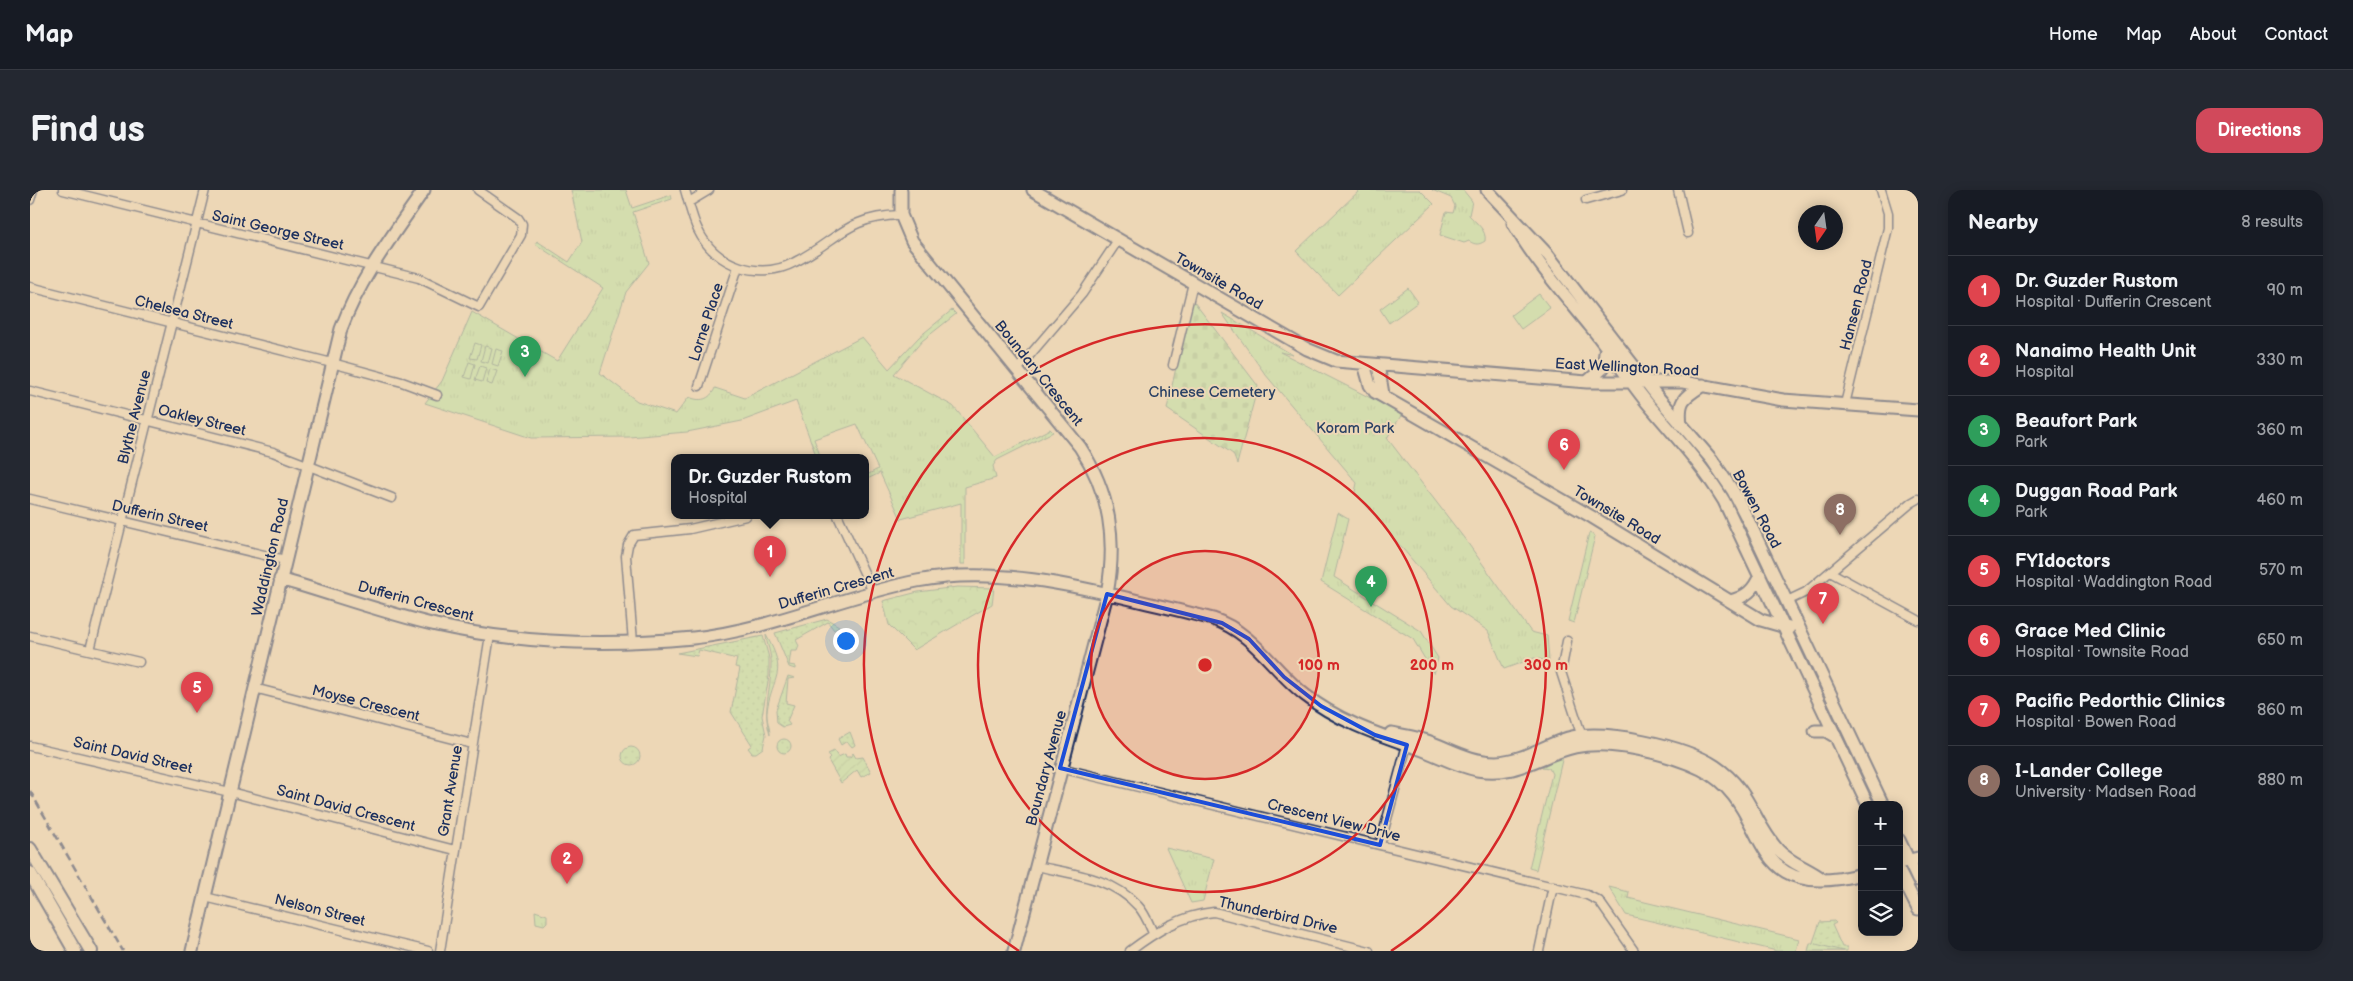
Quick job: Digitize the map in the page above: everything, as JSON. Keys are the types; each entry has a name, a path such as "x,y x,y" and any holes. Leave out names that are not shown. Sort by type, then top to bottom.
{"main road":[{"path":"30,849 91,951"},
{"path":"30,873 75,951"}],"street":[{"path":"30,200 33,190"},
{"name":"Saint George Street","path":"63,190 419,278 479,307 521,235 522,224 518,218 478,190"},
{"name":"Blythe Avenue","path":"90,650 205,190"},
{"name":"Waddington Road","path":"192,951 284,560 341,329 351,301 372,266 424,190"},
{"path":"684,190 698,230 717,255 738,267 760,271 784,268 795,263 853,224 875,217 901,215"},
{"path":"688,202 709,190"},
{"name":"Boundary Crescent","path":"902,190 901,215 912,242 1080,447 1099,482 1108,508 1112,540 1107,594"},
{"name":"Townsite Road","path":"1032,190 1315,353 1336,360 1364,364 1370,385 1376,392 1383,394 1766,622 1784,627"},
{"name":"Bowen Road","path":"1487,190 1510,217 1529,233 1548,255 1681,426 1712,460 1733,491 1881,801"},
{"path":"1586,200 1622,190"},
{"path":"1678,190 1688,233"},
{"name":"Hansen Road","path":"1845,404 1888,228 1888,213 1880,190"},
{"name":"Bowen Road","path":"1510,217 1522,238 1606,346 1632,383 1714,486 1728,509 1748,550 1866,801"},
{"path":"1017,370 1082,294 1118,240"},
{"name":"Lorne Place","path":"699,386 738,267"},
{"path":"1173,365 1193,283"},
{"name":"Chelsea Street","path":"30,287 332,363 402,382 437,395"},
{"path":"1587,382 1603,368 1606,346"},
{"name":"East Wellington Road","path":"1364,364 1587,382 1632,383 1663,381 1703,385 1754,396 1918,410"},
{"path":"1378,364 1383,394"},
{"path":"1681,426 1679,410 1682,400 1703,385"},
{"name":"Oakley Street","path":"30,391 273,452 392,498"},
{"name":"Dufferin Street","path":"30,499 284,560"},
{"path":"1748,550 1761,565 1780,600 1787,601 1806,592 1918,499"},
{"path":"633,642 626,556 628,544 634,535 690,529 733,519"},
{"path":"839,519 873,592"},
{"path":"1830,572 1918,620"},
{"path":"1730,601 1749,593 1756,585 1760,575"},
{"name":"Dufferin Crescent","path":"280,579 434,625 490,635 554,641 633,642 697,637 767,623 873,592 937,578 1002,577 1107,594 1210,618 1233,628 1253,643 1284,677 1305,695 1334,714 1367,729 1408,741 1432,743 1462,756 1498,762 1521,758 1560,741 1583,740 1603,734 1678,750 1714,766 1735,782 1744,793 1764,831 1778,851 1794,864 1813,872 1822,879 1838,879 1858,875"},
{"name":"Boundary Avenue","path":"1014,951 1060,768 1107,594"},
{"path":"1784,627 1792,630 1796,635 1808,660 1824,680"},
{"name":"Grant Avenue","path":"440,951 490,635"},
{"path":"30,636 139,662"},
{"path":"1567,640 1561,672 1583,740"},
{"name":"Moyse Crescent","path":"254,688 472,744"},
{"path":"1380,845 1408,741"},
{"name":"Saint David Street","path":"30,746 230,792"},
{"name":"Crescent View Drive","path":"1060,768 1587,895 1599,901 1634,951"},
{"name":"Saint David Crescent","path":"230,792 455,850"},
{"path":"1902,846 1918,880"},
{"path":"1036,866 1108,883 1125,893 1140,907 1153,933"},
{"path":"1903,879 1918,909"},
{"path":"1538,951 1553,886"},
{"name":"Nelson Street","path":"205,897 428,951"},
{"name":"Thunderbird Drive","path":"1130,951 1153,933 1196,914 1214,912 1369,951"}],"highlighted area":[{"path":"1107,594 1222,623 1249,639 1284,677 1321,706 1375,735 1407,745 1380,845 1060,768"}],"green space":[{"path":"571,190 626,190 632,208 671,195 672,199 633,212 649,263 626,292 600,373 637,401 676,414 689,397 704,399 715,388 745,398 862,337 889,369 919,337 952,310 956,314 922,341 894,374 953,406 995,457 1050,429 1053,432 997,460 993,466 996,478 965,487 965,564 961,564 961,503 901,519 880,473 869,478 869,474 878,469 857,424 814,439 820,454 816,454 796,401 742,421 687,432 629,437 531,438 425,403 442,381 472,312 557,361 603,288 535,244 537,241 569,262 582,242"},
{"path":"1360,190 1420,190 1434,204 1338,295 1296,251"},
{"path":"1432,190 1463,190 1472,201 1469,215 1483,230 1485,241 1477,244 1469,241 1464,243 1440,235 1446,212 1453,213 1455,206 1451,198"},
{"path":"1408,288 1418,302 1389,323 1380,309"},
{"path":"1539,294 1550,308 1521,329 1511,315"},
{"name":"Chinese Cemetery","path":"1191,298 1258,386 1237,464 1233,454 1167,409"},
{"name":"Koram Park","path":"1222,313 1293,355 1280,352 1402,414 1387,438 1467,542 1531,632 1547,636 1549,661 1534,658 1504,669 1488,631 1451,606 1355,492 1357,483 1265,374"},
{"path":"475,343 481,345 477,359 470,358"},
{"path":"485,346 492,348 488,363 481,361"},
{"path":"496,349 503,351 498,366 492,364"},
{"path":"469,362 475,364 471,379 464,377"},
{"path":"480,366 486,368 482,382 475,380"},
{"path":"490,369 497,371 492,385 486,383"},
{"path":"1338,513 1348,519 1334,577 1421,631 1438,658 1434,674 1413,639 1321,582"},
{"path":"1589,533 1595,536 1574,623 1568,621"},
{"path":"957,587 994,588 992,604 914,650 889,625 883,601 918,592"},
{"path":"827,619 839,626 834,630 828,622 796,640 799,646 797,651 791,651 789,665 795,666 795,669 789,667 775,633"},
{"path":"766,635 773,648 778,667 767,711 771,661"},
{"path":"763,636 769,658 769,676 762,716 766,735 763,748 756,753 752,753 748,748 752,745 731,712 740,668 735,667 737,659 699,650 697,656 677,653"},
{"path":"788,676 795,678 788,679 786,703 794,705 787,721 790,725 783,727 777,723 776,710"},
{"path":"850,732 855,745 852,747 847,741 841,745 838,739"},
{"path":"781,739 787,739 791,746 787,753 781,753 777,749 777,743"},
{"path":"631,747 637,750 640,756 637,762 631,765 625,762 622,756 625,750"},
{"path":"834,751 838,757 845,754 846,757 850,757 853,753 856,758 863,757 871,772 861,777 857,770 841,783 828,760 830,758 828,754"},
{"path":"1563,756 1536,870 1529,868 1552,774 1549,768 1542,767"},
{"path":"1166,848 1214,859 1203,901 1191,903"},
{"path":"1609,887 1629,892 1628,898 1799,939 1796,951 1777,951 1626,915"},
{"path":"535,911 547,915 547,922 544,925 536,923"},
{"path":"1834,921 1836,923 1832,925 1842,947 1847,947 1847,951 1810,951 1820,922"},
{"path":"1810,943 1812,943 1843,951 1808,951"}],"railway":[{"path":"30,791 123,951"}],"place":[{"name":"Beaufort Park","path":"525,377"},
{"name":"Grace Med Clinic","path":"1564,470"},
{"name":"I-Lander College","path":"1840,535"},
{"name":"Dr. Guzder Rustom","path":"770,577"},
{"name":"Duggan Road Park","path":"1371,607"},
{"name":"Pacific Pedorthic Clinics","path":"1823,624"},
{"name":"FYIdoctors","path":"197,713"},
{"name":"Nanaimo Health Unit","path":"567,884"}]}
